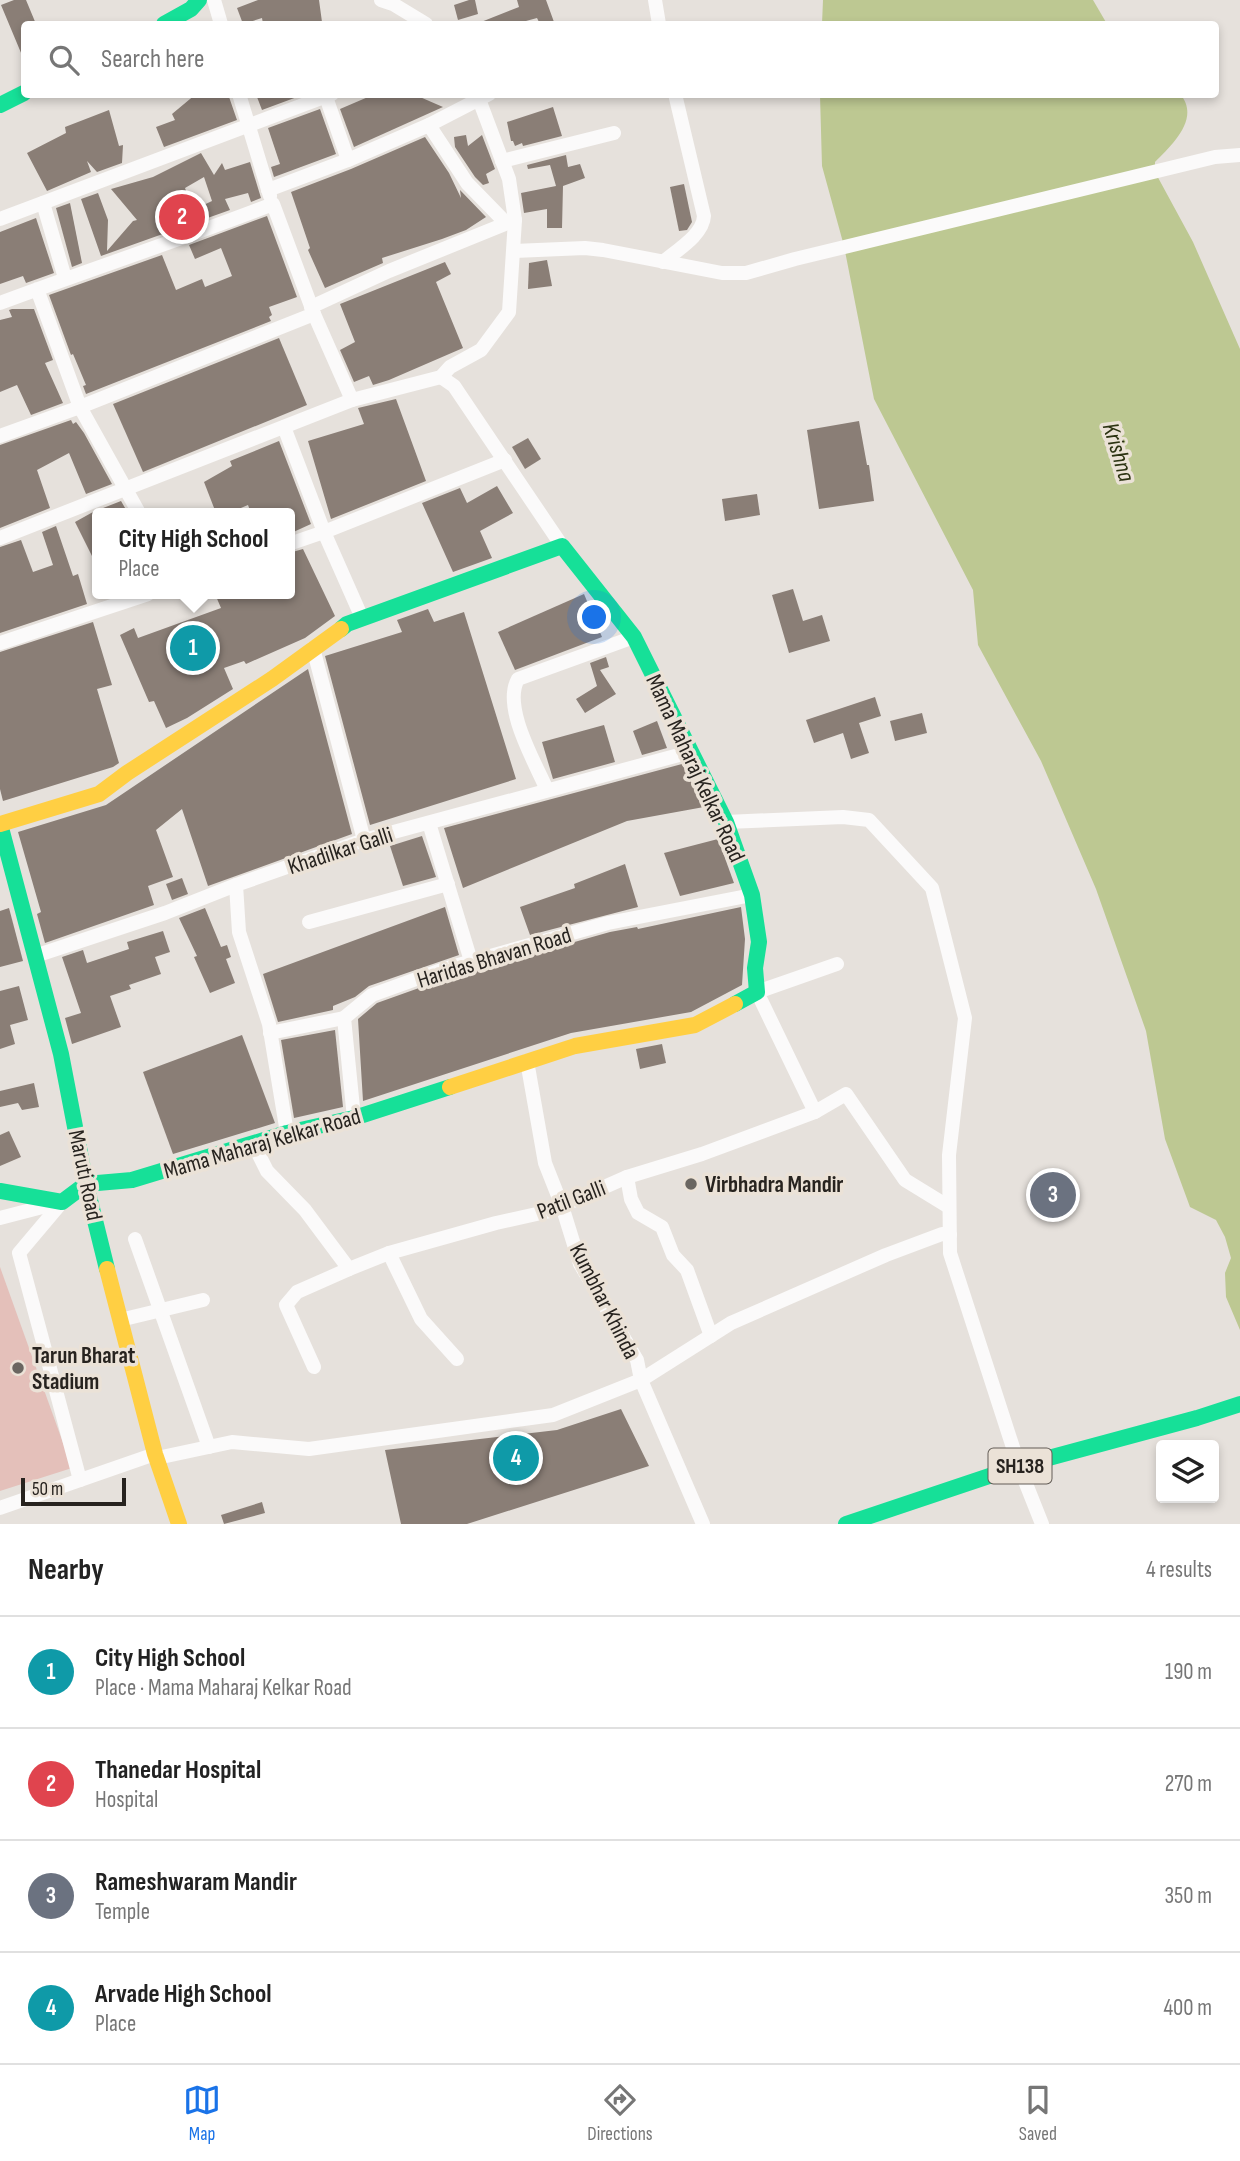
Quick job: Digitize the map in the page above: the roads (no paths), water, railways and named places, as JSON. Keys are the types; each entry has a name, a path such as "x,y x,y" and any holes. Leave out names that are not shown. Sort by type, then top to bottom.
{"main road":[{"path":"169,21 191,9 200,0"},
{"path":"0,105 21,94"},
{"path":"0,824 99,794 272,679 341,627 562,546"},
{"name":"Mama Maharaj Kelkar Road","path":"86,1184 132,1180 287,1133 354,1118 575,1046 695,1025 757,992 755,968 759,942 752,895 726,822 634,636 562,546"},
{"name":"Maruti Road","path":"0,824 61,1054 86,1184 120,1320 156,1456 179,1524"},
{"path":"0,1191 62,1202 86,1184"},
{"name":"SH138","path":"846,1524 1019,1466 1240,1404"}],"street":[{"path":"214,0 220,21"},
{"path":"655,0 658,21"},
{"path":"391,1 421,21"},
{"path":"240,98 270,197 313,310 352,400"},
{"path":"0,219 323,98"},
{"path":"330,98 348,160"},
{"path":"0,303 65,278 176,242 348,160 429,125 478,98"},
{"path":"0,538 352,400 441,377 450,367 481,350 509,312 514,251 509,179 483,98"},
{"path":"663,262 704,224 676,98"},
{"path":"429,125 467,183 511,221"},
{"path":"502,161 614,134"},
{"path":"514,251 585,248 722,273 746,273 1215,157 1240,155"},
{"path":"43,203 65,278"},
{"path":"0,436 80,407 313,310 389,271 511,221"},
{"path":"37,289 80,407 136,508"},
{"path":"441,377 454,386 562,546"},
{"path":"285,428 324,532 362,618"},
{"path":"295,542 505,460"},
{"path":"0,643 133,599"},
{"path":"547,790 517,720 514,686 518,679 634,636"},
{"path":"313,648 364,840"},
{"name":"Khadilkar Galli","path":"35,956 364,840 690,752"},
{"path":"726,822 843,817 869,820 932,888 965,1018 949,1155 950,1253 1019,1466 1042,1524"},
{"path":"429,822 471,961"},
{"path":"309,922 448,884"},
{"path":"236,885 239,932 270,1033 287,1133"},
{"name":"Haridas Bhavan Road","path":"344,1018 372,995 471,961 608,923 752,895"},
{"path":"816,1112 757,992 837,964"},
{"path":"270,1033 344,1018 354,1118"},
{"name":"Kumbhar Khinda","path":"527,1061 545,1163 580,1264 637,1360 641,1380 703,1524"},
{"name":"Patil Galli","path":"314,1367 286,1305 297,1292 389,1253 550,1211 627,1177 702,1154 816,1112 846,1094 905,1180 949,1207"},
{"path":"253,1143 267,1171 305,1210 349,1269"},
{"path":"627,1177 631,1199 638,1213 662,1227 673,1255 687,1270 711,1336"},
{"path":"0,1218 62,1202"},
{"path":"62,1202 19,1253 80,1480"},
{"path":"0,1508 156,1456 232,1442 309,1449 553,1415 641,1380 731,1323 886,1255 943,1234 950,1235"},
{"path":"135,1239 209,1447"},
{"path":"389,1253 421,1319 457,1359"},
{"path":"120,1320 203,1300"}],"water":[{"path":"823,0 1093,0 1105,21 822,21"},
{"name":"Krishna","path":"820,98 1183,98 1186,103 1186,122 1182,131 1155,162 1155,172 1193,242 1240,349 1240,1330 1226,1297 1225,1273 1231,1258 1225,1237 1216,1220 1190,1207 1165,1139 1146,1031 1096,889 1041,761 978,645 973,590 874,399 844,246 822,166"}],"place":[{"name":"Thanedar Hospital","path":"182,217"},
{"name":"City High School","path":"193,648"},
{"name":"Virbhadra Mandir","path":"691,1184"},
{"name":"Rameshwaram Mandir","path":"1053,1195"},
{"name":"Tarun Bharat Stadium","path":"18,1368"},
{"name":"Arvade High School","path":"516,1458"}]}
